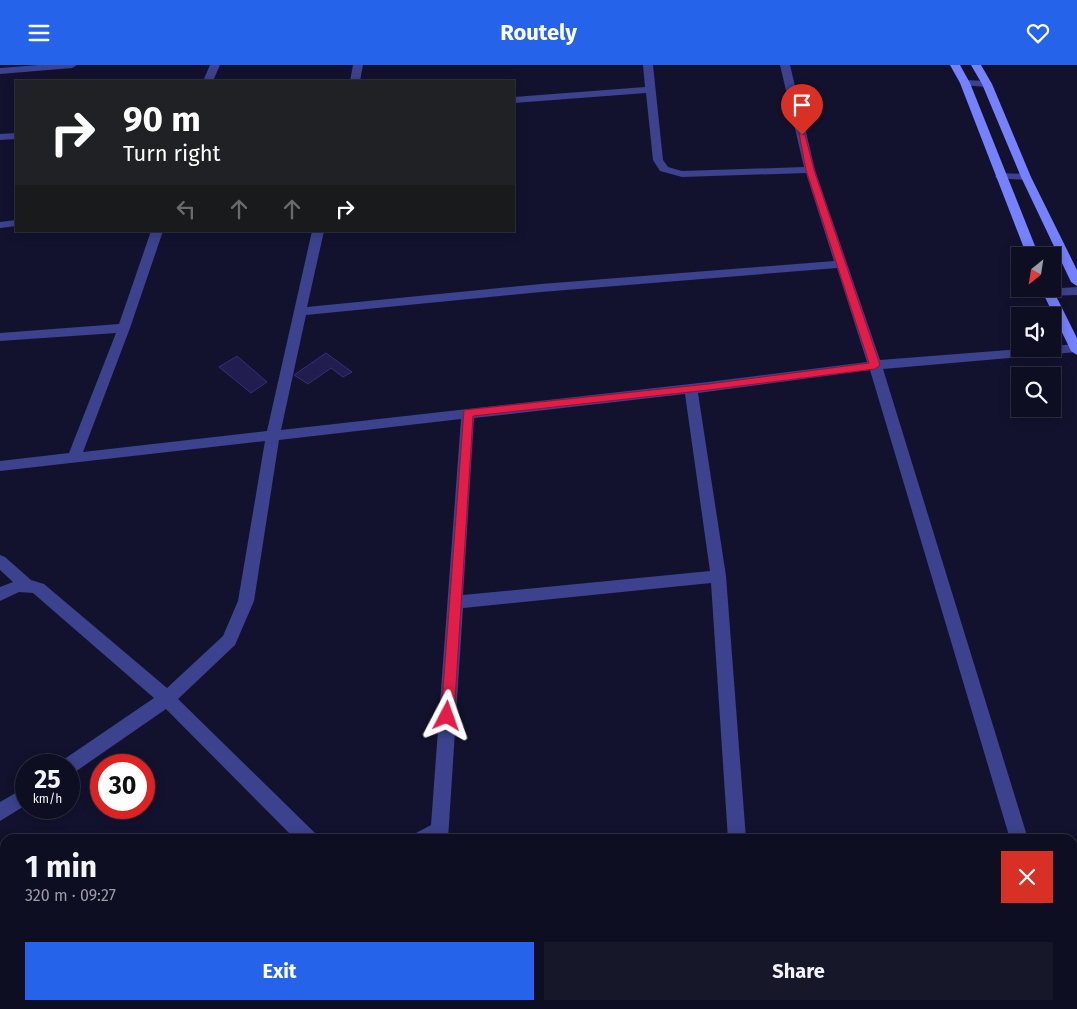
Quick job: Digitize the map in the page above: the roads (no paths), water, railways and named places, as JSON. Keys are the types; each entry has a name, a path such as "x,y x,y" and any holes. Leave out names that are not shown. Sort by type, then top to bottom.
{"street":[{"path":"0,71 72,65"},
{"path":"208,80 216,65"},
{"path":"355,80 358,65"},
{"path":"648,65 658,160 664,169 682,174 810,170"},
{"path":"785,65 810,170 875,365 1017,834"},
{"path":"955,65 965,83 1029,247"},
{"path":"976,65 987,84 1026,177 1077,282"},
{"path":"965,83 987,84"},
{"path":"515,100 650,90"},
{"path":"0,137 15,136"},
{"path":"1000,176 1026,177"},
{"path":"0,225 15,223"},
{"path":"74,458 124,328 157,232"},
{"path":"80,758 167,699 229,640 246,601 273,435 318,232"},
{"path":"300,312 550,287 840,264"},
{"path":"1061,290 1077,291"},
{"path":"0,466 691,388 875,365 1076,349 1050,297"},
{"path":"0,337 124,328"},
{"path":"691,388 718,577 737,834"},
{"path":"439,834 468,413"},
{"path":"0,561 25,584 38,588 167,699 303,834"},
{"path":"455,602 718,577"},
{"path":"0,595 16,586 25,584"},
{"path":"0,812 15,802"}]}
